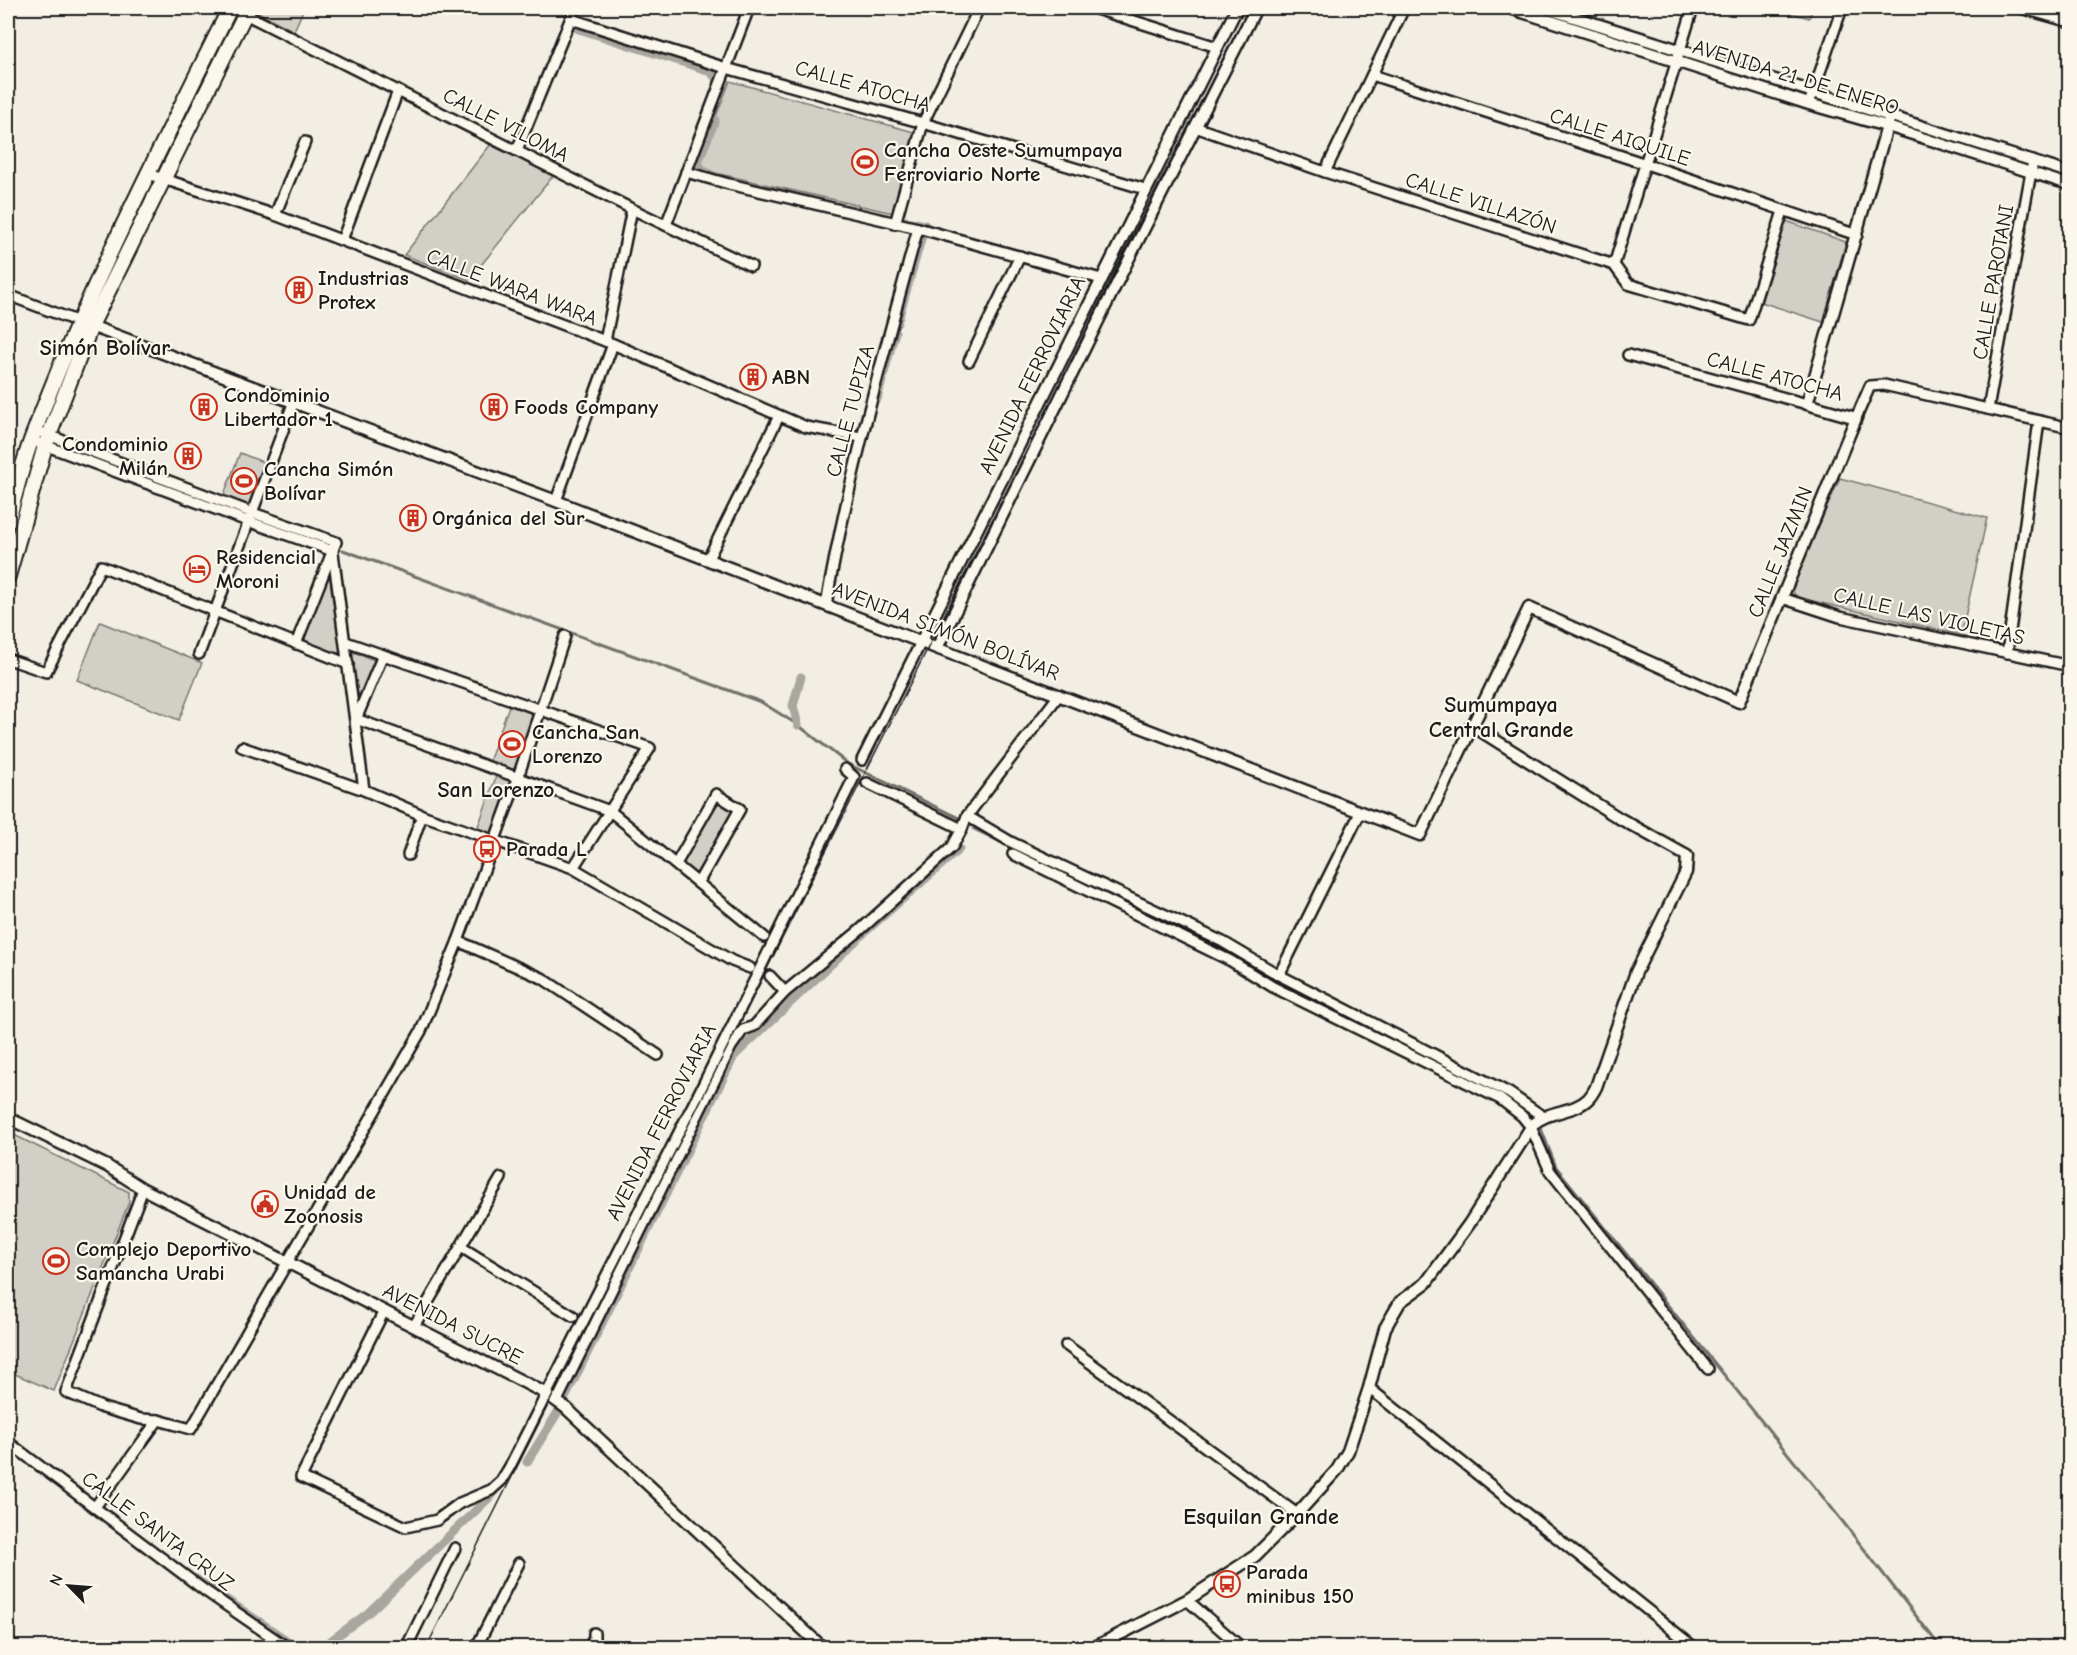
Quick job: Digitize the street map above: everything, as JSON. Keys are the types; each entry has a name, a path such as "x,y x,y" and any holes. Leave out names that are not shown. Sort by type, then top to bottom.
{"main road":[{"path":"8,521 33,435 85,324 148,174 230,8"},
{"path":"8,576 47,440 85,324 247,10"}],"street":[{"path":"517,150 575,8"},
{"path":"666,225 749,8"},
{"path":"895,224 923,123 979,8"},
{"path":"1094,8 1217,47"},
{"name":"AVENIDA FERROVIARIA","path":"862,760 1237,8"},
{"name":"AVENIDA FERROVIARIA","path":"937,648 1256,8"},
{"path":"1325,172 1404,8"},
{"name":"AVENIDA 21 DE ENERO","path":"1510,8 1560,18 1812,93 2070,185"},
{"name":"AVENIDA 21 DE ENERO","path":"1545,8 1560,18"},
{"path":"1614,265 1693,8"},
{"path":"1809,104 1842,8"},
{"path":"2021,8 2070,22"},
{"name":"CALLE VILOMA","path":"247,10 398,91 751,266"},
{"name":"CALLE ATOCHA","path":"571,19 726,69 923,123 1145,189"},
{"name":"AVENIDA 21 DE ENERO","path":"1679,55 1809,104 1888,121 2070,173"},
{"name":"CALLE AIQUILE","path":"1372,75 1857,235"},
{"path":"342,240 398,91"},
{"path":"1807,404 1888,121"},
{"name":"CALLE VILLAZÓN","path":"1195,127 1325,172 1614,265 1628,284 1749,320 1783,210"},
{"path":"275,215 305,142"},
{"name":"CALLE PAROTANI","path":"1988,409 2033,162"},
{"path":"686,172 918,228 1101,279"},
{"name":"CALLE WARA WARA","path":"148,174 275,215 342,240 609,343 806,427 861,437"},
{"path":"556,501 609,343 632,209"},
{"name":"CALLE TUPIZA","path":"826,605 839,528 861,437 918,228"},
{"path":"969,361 1020,256"},
{"name":"AVENIDA SIMÓN BOLÍVAR","path":"8,295 708,559 1420,835 1529,608 1740,702"},
{"name":"CALLE ATOCHA","path":"1628,355 1856,417 1870,386 1884,385 2070,428"},
{"path":"199,654 252,518 294,401"},
{"path":"708,559 779,416"},
{"name":"CALLE JAZMIN","path":"1740,702 1856,417"},
{"path":"2007,653 2039,421"},
{"path":"33,435 335,547"},
{"path":"335,547 364,790"},
{"path":"296,644 335,547"},
{"path":"8,658 46,672 101,566 348,664"},
{"name":"CALLE LAS VIOLETAS","path":"1782,598 1840,616 2070,666"},
{"path":"143,1189 66,1392 103,1408 141,1419 158,1420 191,1429 421,1031 458,941 518,777 565,636"},
{"path":"346,642 650,748 573,868"},
{"path":"356,719 383,655"},
{"name":"AVENIDA FERROVIARIA","path":"557,1401 731,1047 743,1030 754,1026 785,992 859,931 952,847 967,816 1059,695"},
{"path":"356,719 610,811 765,937"},
{"path":"1093,1647 1187,1600 1255,1556 1337,1470 1348,1451 1369,1388 1385,1328 1400,1302 1426,1282 1469,1224 1536,1122 1580,1105 1588,1099 1596,1087 1636,972 1686,872 1687,856 1619,818 1471,725"},
{"path":"242,747 364,790 422,815 573,868 732,961 750,968"},
{"name":"AVENIDA FERROVIARIA","path":"384,1311 301,1477 406,1527 437,1520 460,1503 491,1490 501,1481 509,1468 703,1085 854,777 845,769"},
{"path":"867,783 962,829"},
{"path":"676,864 716,794 740,809 698,883"},
{"path":"1279,975 1360,813"},
{"path":"408,855 422,815"},
{"path":"967,816 1011,842 1223,942 1279,975 1509,1093 1536,1122 1550,1171 1708,1368"},
{"path":"1012,854 1231,961 1274,987 1500,1099 1522,1116 1536,1122"},
{"path":"458,941 542,978 658,1055"},
{"path":"770,976 785,992"},
{"name":"AVENIDA SUCRE","path":"8,1119 107,1166 143,1189 546,1393 566,1408 823,1647"},
{"path":"414,1326 501,1178"},
{"path":"461,1246 573,1316"},
{"path":"1066,1345 1296,1514"},
{"path":"1369,1388 1695,1647"},
{"path":"94,1507 158,1420"},
{"name":"CALLE SANTA CRUZ","path":"8,1442 204,1590 288,1647"},
{"path":"406,1647 454,1548"},
{"path":"477,1647 519,1563"},
{"path":"1187,1600 1242,1647"},
{"path":"589,1647 594,1633"}],"shaded area":[{"path":"259,8 304,8 294,31 260,13"},
{"path":"1774,8 1813,8 1809,18"},
{"path":"730,81 914,132 893,213 702,170 698,162"},
{"path":"491,144 553,176 469,280 404,255"},
{"path":"1786,221 1846,242 1823,322 1761,302"},
{"path":"34,448 39,451 8,559 8,535"},
{"name":"Cancha Simón Bolívar","path":"240,453 265,463 248,507 223,497"},
{"path":"1840,478 1987,518 1961,635 1800,598 1794,594 1792,586"},
{"path":"328,574 330,574 342,650 336,654 307,643 304,637"},
{"path":"100,622 202,663 179,720 77,680"},
{"path":"350,651 377,661 363,702 359,699"},
{"path":"510,703 537,713 516,772 489,762"},
{"path":"497,774 512,779 491,837 476,832"},
{"path":"722,803 728,806 732,814 697,873 693,874 682,866 682,860 714,805"},
{"name":"Complejo Deportivo Samancha Urabi","path":"8,1132 129,1192 129,1202 54,1391 8,1371"}],"waterway":[{"path":"576,28 707,70 715,78 715,90"},
{"path":"715,120 698,162 702,170 718,178"},
{"path":"905,221 925,225"},
{"path":"897,323 922,236"},
{"path":"877,399 895,332"},
{"path":"64,447 237,512"},
{"path":"343,550 761,702 798,725 848,764 959,818"},
{"path":"798,725 793,706 801,677"},
{"path":"974,829 1232,955 1312,999 1507,1097 1532,1116 1540,1126 1556,1167 1843,1522 1941,1648"},
{"path":"565,1398 734,1056 867,930 959,849"},
{"path":"527,1462 558,1412"},
{"path":"321,1648 368,1613 493,1494"},
{"path":"196,1579 300,1648"}],"tram line":[{"path":"426,1648 1249,8"}],"place":[{"name":"Cancha Oeste Sumumpaya Ferroviario Norte","path":"865,162"},
{"name":"Industrias Protex","path":"299,290"},
{"name":"ABN","path":"753,377"},
{"name":"Condominio Libertador 1","path":"204,407"},
{"name":"Foods Company","path":"494,407"},
{"name":"Condominio Milán","path":"188,456"},
{"name":"Cancha Simón Bolívar","path":"244,481"},
{"name":"Orgánica del Sur","path":"413,518"},
{"name":"Residencial Moroni","path":"197,569"},
{"name":"Cancha San Lorenzo","path":"512,744"},
{"name":"Parada L","path":"487,849"},
{"name":"Unidad de Zoonosis","path":"265,1204"},
{"name":"Complejo Deportivo Samancha Urabi","path":"56,1261"},
{"name":"Parada minibus 150","path":"1227,1584"}],"district":[{"name":"Simón Bolívar","path":"105,347"},
{"name":"Sumumpaya Central Grande","path":"1501,716"},
{"name":"San Lorenzo","path":"496,789"},
{"name":"Esquilan Grande","path":"1261,1516"}]}
